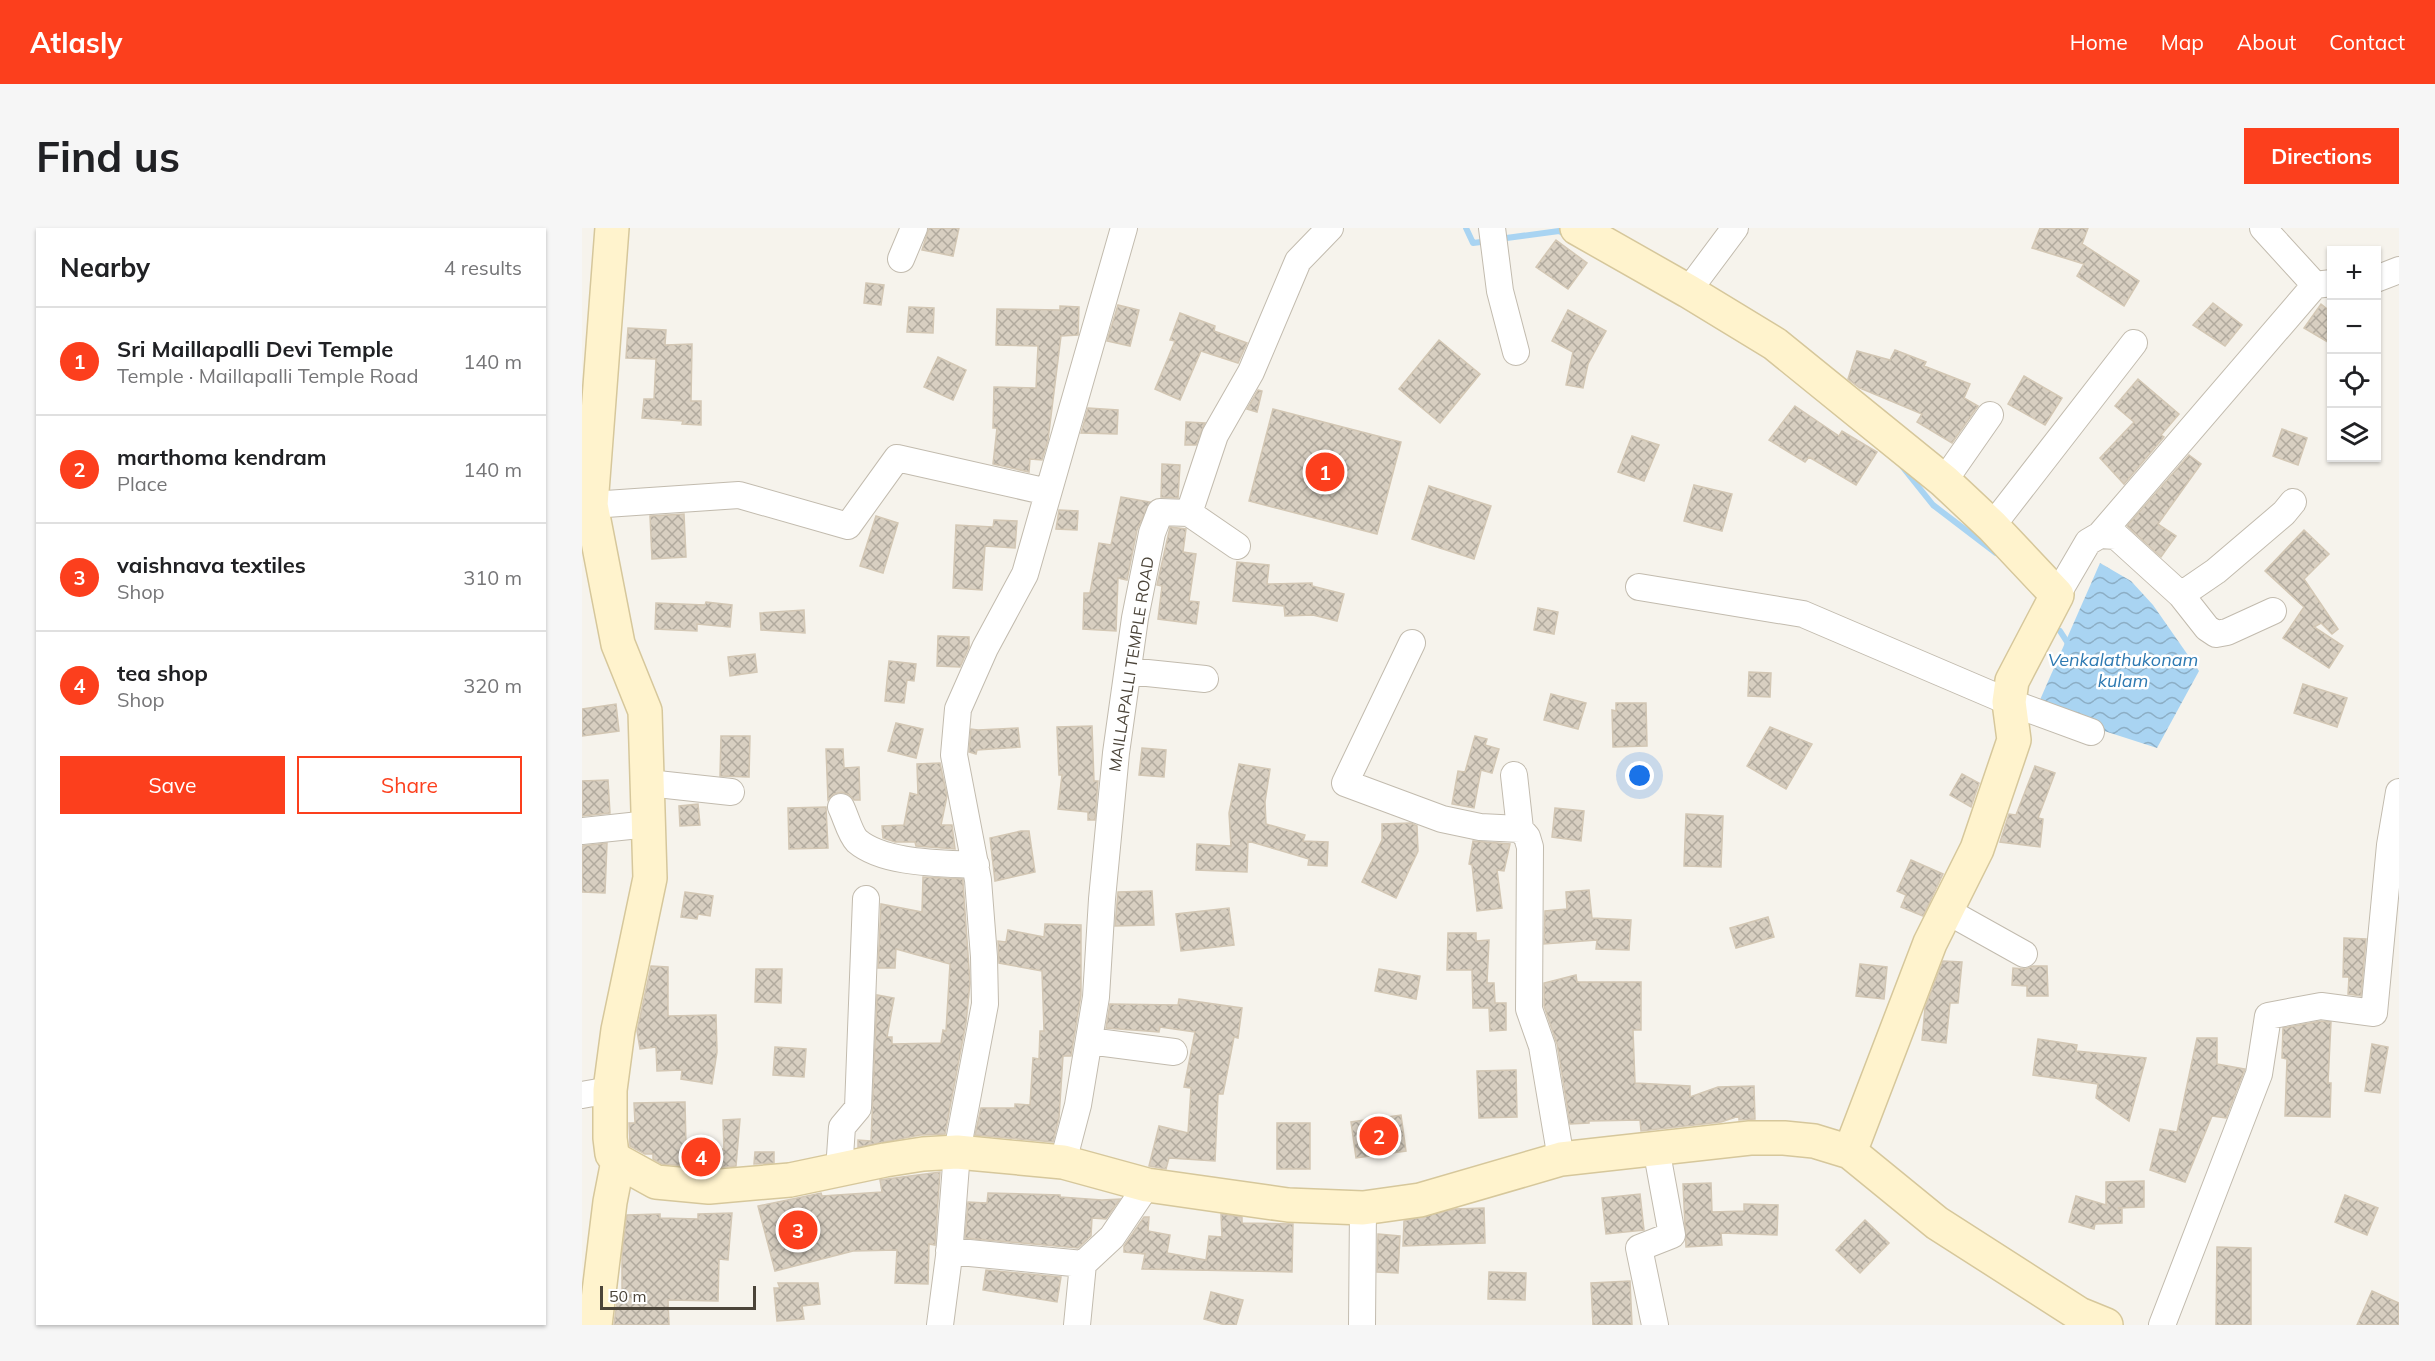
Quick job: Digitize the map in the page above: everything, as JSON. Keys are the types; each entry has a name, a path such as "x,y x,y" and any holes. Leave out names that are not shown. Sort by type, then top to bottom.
{"main road":[{"path":"612,228 586,506 618,644 645,711 650,878 618,1030 596,1093 610,1138 612,1154 618,1161 656,1182 709,1187 790,1180 894,1158 957,1152 1063,1162 1147,1185 1288,1205 1363,1208 1420,1200 1561,1159 1750,1138 1814,1141 1850,1152 1937,1223 2087,1321"},
{"path":"1577,228 1775,344 1944,481 1992,526 2057,595 2012,681 2009,702 2014,740 1977,849 1929,944 1850,1152"},
{"path":"595,1325 610,1202 618,1161"}],"street":[{"path":"901,260 914,228"},
{"path":"940,1325 957,1152 985,1004 984,957 976,866 954,755 958,709 985,648 1025,574 1124,228"},
{"path":"1237,546 1190,513 1215,435 1251,372 1298,261 1330,228"},
{"path":"1492,228 1500,291 1516,352"},
{"path":"1688,291 1736,228"},
{"path":"2057,595 2088,542 2100,535 2323,284 2263,228"},
{"path":"2381,277 2399,270"},
{"path":"1992,526 2134,343"},
{"path":"1944,481 1989,415"},
{"path":"586,506 739,495 848,526 897,458 1048,492"},
{"path":"2181,595 2216,571 2284,513 2293,502"},
{"name":"MAILLAPALLI TEMPLE ROAD","path":"1063,1162 1078,1105 1096,997 1102,899 1116,753 1152,533 1160,512 1190,513"},
{"path":"2100,535 2116,536 2181,595 2207,628 2216,634 2227,632 2273,611"},
{"path":"1639,586 1803,614 2009,702 2091,732"},
{"path":"1412,643 1345,783 1442,819 1480,827 1520,830"},
{"path":"1128,671 1205,679"},
{"path":"1514,775 1520,830 1527,837 1530,847 1529,1009 1542,1046 1561,1159"},
{"path":"648,783 731,792"},
{"path":"2162,1325 2259,1074 2268,1016 2321,1006 2374,1013 2390,845 2399,792"},
{"path":"842,807 856,840 874,852 911,860 976,866"},
{"path":"582,831 649,824"},
{"path":"839,1170 843,1127 858,1108 866,899"},
{"path":"1947,911 2024,954"},
{"path":"1089,1041 1174,1052"},
{"path":"1655,1325 1640,1248 1672,1235 1656,1148"},
{"path":"1077,1325 1083,1264 1112,1237 1147,1185"},
{"path":"1362,1325 1363,1208"},
{"path":"949,1251 1083,1264"}],"water":[{"name":"Venkalathukonam kulam","path":"2100,563 2131,581 2153,605 2199,671 2157,748 2036,709"}],"building":[{"path":"929,228 959,228 953,256 922,250"},
{"path":"2040,228 2088,228 2082,244 2139,281 2124,306 2077,276 2084,264 2032,248"},
{"path":"1556,240 1587,263 1568,289 1536,267"},
{"path":"866,283 884,285 881,305 864,303"},
{"path":"2213,303 2242,325 2225,346 2193,325"},
{"path":"2321,304 2327,309 2327,342 2304,328"},
{"path":"1118,305 1139,310 1130,346 1107,341"},
{"path":"1060,306 1079,307 1078,335 1061,336 1048,440 1042,460 1030,459 1029,472 993,464 997,428 993,428 994,387 1036,388 1038,346 996,345 997,309 1060,310"},
{"path":"909,307 934,308 933,333 907,332"},
{"path":"1568,310 1606,331 1588,364 1583,388 1566,385 1573,352 1552,341"},
{"path":"1180,313 1215,326 1214,331 1247,343 1238,363 1201,351 1180,400 1155,389 1175,341 1170,340"},
{"path":"628,328 666,330 665,345 692,344 691,401 701,401 701,425 682,424 683,421 642,418 644,399 654,399 656,359 626,358"},
{"path":"1439,340 1480,374 1440,423 1399,389"},
{"path":"1895,350 1926,362 1924,366 1970,384 1964,398 1978,406 1952,443 1917,422 1922,414 1860,388 1848,379 1857,351 1890,360"},
{"path":"938,357 966,370 953,400 924,387"},
{"path":"2024,376 2062,398 2045,425 2008,404"},
{"path":"2138,379 2179,414 2161,435 2164,437 2124,484 2100,458 2134,422 2115,406"},
{"path":"1258,390 1262,391 1257,412 1247,409"},
{"path":"1795,406 1839,436 1842,431 1877,452 1856,485 1809,457 1805,462 1769,440"},
{"path":"1088,408 1118,410 1117,434 1081,433"},
{"path":"1273,409 1401,442 1377,534 1249,501"},
{"path":"1186,422 1205,423 1196,445 1185,445"},
{"path":"2282,429 2307,438 2298,465 2273,456"},
{"path":"1632,436 1659,445 1644,481 1618,472"},
{"path":"2189,455 2201,464 2158,524 2176,536 2161,557 2127,526"},
{"path":"1162,464 1180,465 1178,498 1161,497"},
{"path":"1694,485 1732,494 1722,531 1684,521"},
{"path":"1429,486 1491,506 1474,559 1412,539"},
{"path":"1121,497 1150,502 1137,530 1127,580 1118,578 1116,631 1083,629 1084,593 1090,593 1099,543 1111,545"},
{"path":"1059,510 1078,511 1077,530 1056,529"},
{"path":"684,514 686,557 652,559 650,516"},
{"path":"876,516 898,523 883,573 860,566"},
{"path":"994,520 1017,521 1015,548 985,546 982,590 953,588 956,525 993,527"},
{"path":"1170,527 1186,529 1183,552 1196,554 1189,601 1199,602 1196,624 1158,619 1162,586 1157,585"},
{"path":"2304,530 2329,554 2304,579 2338,629 2332,634 2321,623 2314,627 2343,646 2329,668 2283,638 2304,607 2265,571"},
{"path":"1237,562 1269,565 1267,584 1312,583 1312,586 1344,594 1337,621 1313,615 1285,616 1284,606 1233,601"},
{"path":"706,602 732,605 730,627 697,624 697,631 655,629 656,603 705,605"},
{"path":"1538,608 1558,612 1554,634 1534,630"},
{"path":"804,610 805,633 761,630 760,613"},
{"path":"938,636 969,637 969,647 960,667 937,666"},
{"path":"755,654 757,672 730,676 728,657"},
{"path":"889,661 916,664 914,681 907,680 904,703 885,701"},
{"path":"1749,672 1771,673 1770,697 1748,696"},
{"path":"2303,684 2347,698 2337,727 2294,713"},
{"path":"1551,694 1586,703 1578,729 1544,720"},
{"path":"1616,703 1646,703 1647,746 1613,747 1612,710 1616,711"},
{"path":"616,704 619,731 582,736 582,709"},
{"path":"896,723 923,729 916,758 888,751"},
{"path":"1092,726 1094,781 1098,781 1095,820 1088,820 1088,812 1058,809 1062,775 1059,775 1057,727"},
{"path":"1770,727 1812,744 1786,789 1747,766"},
{"path":"1018,728 1020,747 977,750 976,754 969,752 971,729"},
{"path":"721,736 750,736 749,777 720,776"},
{"path":"1475,736 1487,739 1485,745 1499,749 1492,773 1481,770 1474,808 1452,804 1458,771 1465,772"},
{"path":"1142,748 1166,750 1164,777 1139,775"},
{"path":"826,749 843,749 844,768 859,767 860,800 854,800 842,792 834,794 828,800"},
{"path":"940,763 947,796 941,825 952,825 955,849 916,846 915,842 895,842 883,838 882,826 904,825 910,793 918,795 917,764"},
{"path":"1239,764 1270,769 1265,802 1266,824 1305,835 1303,841 1328,842 1327,866 1308,865 1309,859 1248,841 1247,872 1196,870 1197,844 1231,846 1229,813"},
{"path":"2035,766 2055,773 2038,818 2043,819 2040,847 2000,842 2009,814 2016,815"},
{"path":"1962,774 1979,783 1971,807 1950,795"},
{"path":"608,780 610,813 582,816 582,781"},
{"path":"698,804 700,825 680,826 679,806"},
{"path":"826,807 828,848 789,849 788,808"},
{"path":"1555,808 1584,811 1581,841 1552,837"},
{"path":"1686,814 1723,816 1721,867 1684,866"},
{"path":"1411,823 1417,826 1418,851 1396,898 1362,882 1382,840 1382,824"},
{"path":"1029,831 1035,872 995,881 990,838"},
{"path":"1473,841 1510,844 1504,871 1497,870 1502,908 1477,911 1472,865 1469,864"},
{"path":"607,843 605,893 582,892 582,846"},
{"path":"1911,860 1943,874 1923,916 1901,907 1906,895 1897,891"},
{"path":"923,877 963,879 970,983 966,1023 945,1134 920,1135 858,1147 858,1140 871,1141 877,995 894,998 887,1037 892,1037 892,1044 941,1043 943,1030 946,1031 950,964 896,949 895,968 878,968 881,904 922,912"},
{"path":"1589,890 1592,918 1631,920 1629,950 1596,949 1597,940 1544,944 1545,911 1567,909 1566,892"},
{"path":"1152,891 1154,925 1115,926 1118,892"},
{"path":"685,892 713,896 710,916 698,914 697,919 681,917"},
{"path":"1229,908 1234,945 1181,951 1176,914"},
{"path":"1768,917 1774,937 1736,948 1730,928"},
{"path":"1045,924 1081,925 1081,995 1071,1056 1063,1056 1059,1118 1053,1142 975,1135 981,1108 1015,1108 1015,1104 1030,1105 1033,1058 1039,1059 1040,1031 1044,1031 1042,971 999,963 998,941 1006,942 1008,930 1044,937"},
{"path":"1448,933 1476,933 1476,941 1489,940 1487,983 1494,983 1495,1003 1506,1003 1506,1030 1490,1031 1489,1008 1473,1008 1472,970 1447,970"},
{"path":"2344,938 2366,939 2361,996 2348,994 2349,977 2343,977"},
{"path":"1943,961 1962,962 1958,1003 1950,1003 1946,1043 1922,1040 1925,1008"},
{"path":"1860,964 1887,967 1884,999 1856,996"},
{"path":"651,966 668,967 668,1016 716,1015 717,1052 712,1084 681,1079 682,1070 657,1071 656,1047 640,1049 637,1031"},
{"path":"2033,966 2047,966 2048,996 2027,996 2027,986 2012,985 2013,968 2026,969"},
{"path":"756,969 782,969 781,1003 755,1002"},
{"path":"1379,969 1420,976 1416,999 1375,991"},
{"path":"1576,975 1577,982 1641,982 1641,1030 1633,1030 1635,1083 1690,1086 1690,1097 1718,1087 1754,1086 1755,1119 1739,1120 1739,1116 1721,1122 1641,1131 1640,1120 1589,1121 1589,1123 1570,1124 1557,1044 1544,1006 1544,983"},
{"path":"1179,999 1242,1008 1238,1038 1234,1037 1223,1094 1218,1094 1215,1161 1169,1158 1166,1169 1149,1166 1159,1126 1188,1133 1191,1088 1184,1087 1195,1032 1160,1027 1159,1032 1106,1028 1110,1004 1178,1005"},
{"path":"2321,1021 2331,1022 2328,1083 2331,1083 2330,1117 2285,1116 2287,1059 2282,1058 2283,1028"},
{"path":"2197,1038 2217,1038 2217,1064 2245,1069 2226,1118 2212,1116 2185,1182 2150,1170 2160,1129 2177,1132"},
{"path":"2038,1039 2077,1045 2076,1051 2146,1058 2129,1121 2096,1098 2098,1084 2033,1075"},
{"path":"2372,1044 2388,1047 2380,1093 2365,1091"},
{"path":"775,1047 806,1049 804,1077 773,1075"},
{"path":"1516,1070 1517,1117 1479,1118 1477,1071"},
{"path":"685,1102 686,1146 724,1149 723,1120 740,1119 736,1166 713,1168 662,1164 653,1159 653,1154 645,1154 630,1146 629,1123 635,1123 634,1103"},
{"path":"1401,1115 1406,1151 1356,1158 1351,1122"},
{"path":"1277,1123 1310,1123 1310,1169 1277,1169"},
{"path":"755,1152 774,1152 774,1163 754,1164"},
{"path":"940,1172 935,1245 929,1244 928,1284 895,1283 897,1250 853,1251 775,1271 758,1206 821,1193 822,1196 882,1192 880,1180"},
{"path":"2144,1181 2144,1207 2118,1208 2122,1209 2122,1223 2095,1224 2094,1229 2069,1222 2076,1196 2106,1205 2106,1182"},
{"path":"1711,1183 1712,1212 1744,1211 1744,1204 1778,1205 1777,1235 1721,1233 1722,1245 1686,1247 1683,1184"},
{"path":"988,1193 1060,1195 1060,1197 1102,1200 1120,1199 1106,1219 1092,1218 1091,1236 1078,1248 965,1238 968,1202 987,1203"},
{"path":"1640,1194 1644,1230 1606,1234 1602,1198"},
{"path":"2345,1195 2378,1208 2367,1235 2335,1222"},
{"path":"1484,1208 1485,1243 1403,1246 1404,1221 1455,1209"},
{"path":"732,1213 728,1260 719,1259 718,1301 668,1300 669,1325 614,1325 618,1293 622,1293 622,1255 627,1215 660,1214 660,1218 698,1219 698,1214"},
{"path":"1221,1214 1242,1217 1242,1223 1293,1224 1292,1272 1142,1269 1145,1254 1124,1252 1124,1246 1144,1217 1149,1217 1148,1231 1170,1235 1167,1253 1206,1260 1209,1236 1222,1237"},
{"path":"1865,1220 1889,1243 1860,1273 1836,1250"},
{"path":"1378,1234 1400,1236 1398,1273 1377,1272"},
{"path":"2217,1247 2251,1248 2251,1325 2216,1325"},
{"path":"986,1270 1061,1277 1057,1302 983,1290"},
{"path":"1489,1272 1526,1273 1525,1300 1488,1299"},
{"path":"1630,1281 1632,1325 1593,1325 1591,1283"},
{"path":"778,1283 818,1283 820,1304 802,1306 804,1319 777,1321 774,1288 780,1288"},
{"path":"2372,1291 2399,1303 2399,1325 2357,1325"},
{"path":"1211,1292 1243,1300 1236,1325 1225,1325 1204,1319"}],"waterway":[{"path":"1466,228 1473,243 1489,241"},
{"path":"1499,239 1559,231 1568,236"},
{"path":"1901,465 1933,505 1996,553"},
{"path":"2060,631 2069,645"}],"place":[{"name":"Sri Maillapalli Devi Temple","path":"1325,472"},
{"name":"marthoma kendram","path":"1379,1136"},
{"name":"tea shop","path":"701,1157"},
{"name":"vaishnava textiles","path":"798,1230"}]}
